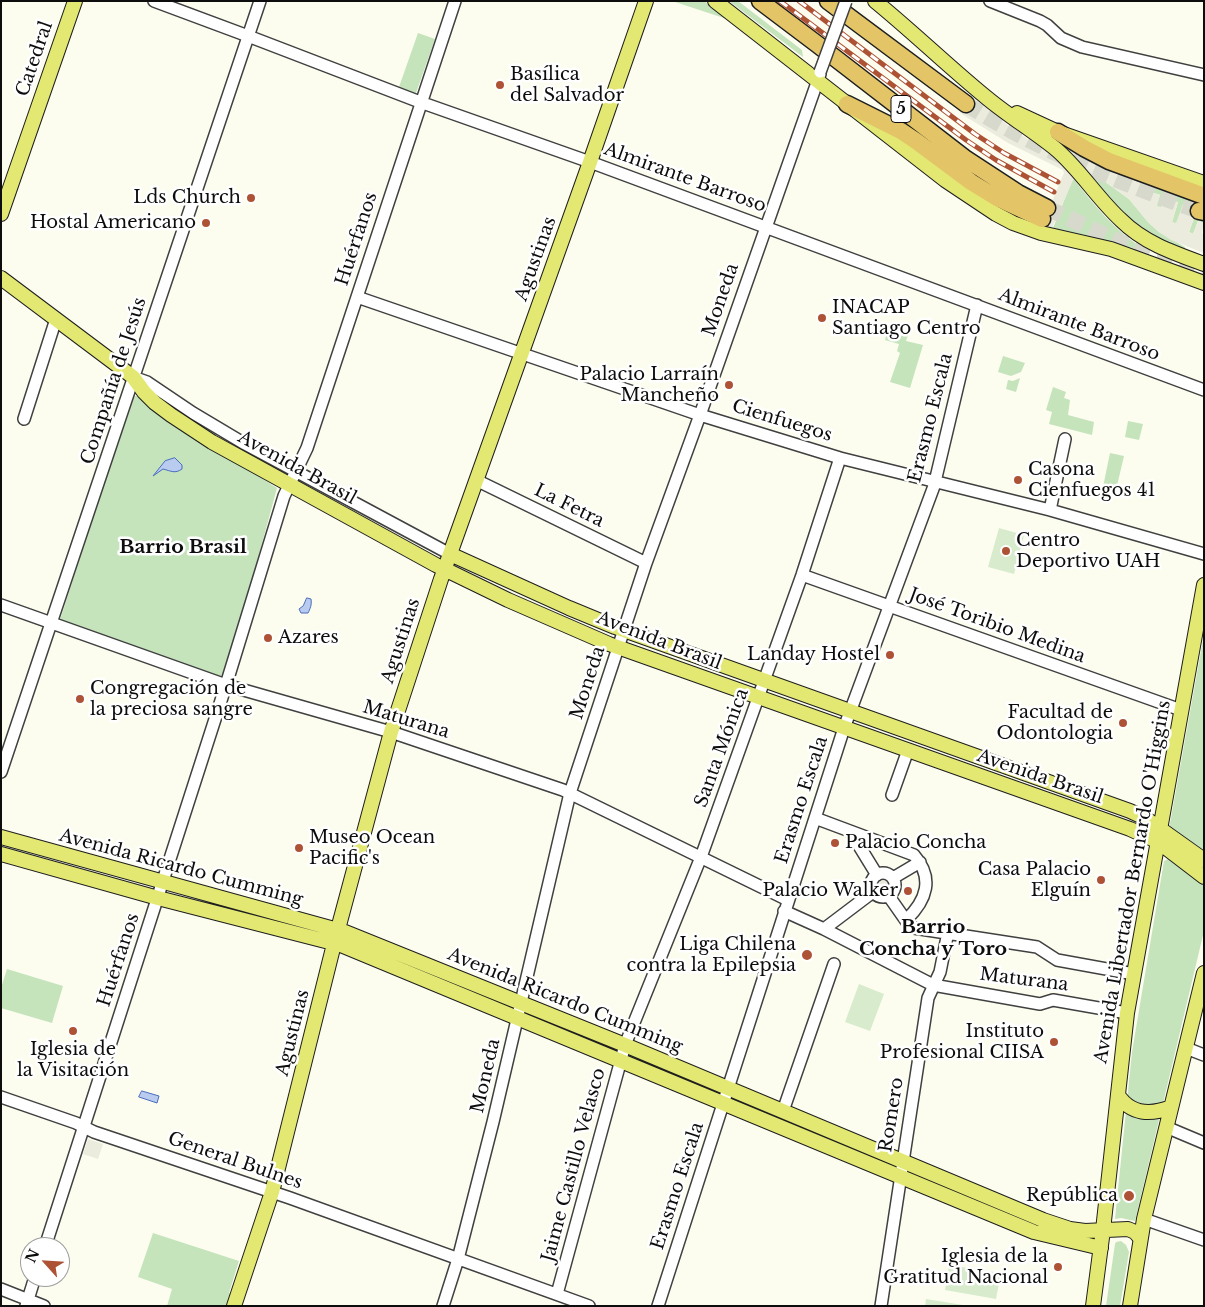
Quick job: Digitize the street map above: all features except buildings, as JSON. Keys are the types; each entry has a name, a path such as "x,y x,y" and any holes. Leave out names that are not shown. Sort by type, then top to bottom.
{"highway":[{"name":"5","path":"760,1 966,160 1018,193 1045,213 997,198 971,182 901,131 847,104"},
{"name":"5","path":"828,1 966,104"},
{"path":"1058,132 1109,161 1202,206"}],"main road":[{"name":"Catedral","path":"1,214 75,1"},
{"name":"Agustinas","path":"234,1306 272,1192 336,937 391,732 444,569 646,1"},
{"path":"715,1 819,76 847,104 956,188 1005,219 1044,234 1124,254 1204,283"},
{"path":"875,1 986,98 1058,151 1117,216 1136,233 1160,247 1204,264"},
{"path":"986,98 1058,132 1204,183"},
{"name":"Avenida Brasil","path":"1,278 133,377 149,397 170,415 212,442 444,569 508,600 618,647 758,698 1121,826 1158,835 1204,860"},
{"name":"Avenida Brasil","path":"450,554 569,608 624,630 1130,811 1146,818 1158,835 1204,877"},
{"name":"Avenida Libertador Bernardo O'Higgins","path":"1092,1306 1101,1248 1127,1013 1204,585"},
{"name":"Avenida Ricardo Cumming","path":"1,837 163,882 336,937 520,1003 625,1045 1043,1220 1070,1229 1090,1232 1130,1229 1140,1238"},
{"name":"Avenida Ricardo Cumming","path":"1,854 158,898 336,937 517,1018 956,1201 1043,1235 1101,1248"},
{"path":"77,876 82,860"},
{"path":"1130,1306 1144,1219 1204,973"},
{"path":"1118,1095 1130,1107 1142,1112 1156,1112 1172,1107"},
{"path":"956,1201 962,1186"}],"street":[{"name":"Compañía de Jesús","path":"1,772 260,1"},
{"name":"Huérfanos","path":"48,1237 226,685 281,506 307,448 455,1"},
{"name":"Moneda","path":"443,1306 458,1259 498,1104 570,793 646,563 846,1"},
{"path":"990,1 1010,5 1048,25 1060,38 1082,47 1204,75"},
{"name":"Almirante Barroso","path":"161,2 420,102 765,226 1204,390"},
{"name":"Cienfuegos","path":"357,297 700,414 840,458 1050,510 1204,554"},
{"name":"Erasmo Escala","path":"658,1306 844,728 935,482 976,305"},
{"path":"24,419 56,319"},
{"name":"Avenida Brasil","path":"133,377 147,382 207,422 295,472 450,554"},
{"path":"1050,510 1065,439"},
{"name":"Santa Mónica","path":"625,1045 701,856 802,575 840,458"},
{"name":"La Fetra","path":"476,480 646,563"},
{"name":"José Toribio Medina","path":"802,575 1181,710"},
{"name":"Maturana","path":"1,605 226,685 391,732 570,793 788,900"},
{"path":"892,795 908,750"},
{"path":"815,818 914,855 920,862 924,872 926,886 922,902 906,920"},
{"path":"850,831 876,875"},
{"path":"892,878 920,862"},
{"path":"884,873 892,878 894,889 888,895 879,896 873,892 871,883 876,875 884,873"},
{"path":"824,929 873,892"},
{"path":"888,895 914,928 1037,947 1057,960 1134,974"},
{"name":"Maturana","path":"784,911 824,929 933,985 1040,1004 1053,1000 1127,1013"},
{"name":"Romero","path":"881,1306 928,998 940,972 948,932"},
{"path":"783,1112 834,964"},
{"name":"Jaime Castillo Velasco","path":"557,1294 625,1045"},
{"path":"1186,1048 1204,1055"},
{"name":"General Bulnes","path":"1,1097 103,1135 272,1192 589,1306"},
{"path":"1166,1127 1204,1144"},
{"path":"1144,1219 1204,1240"},
{"path":"27,1303 32,1287"},
{"path":"1,1289 27,1303 44,1306"}],"green space":[{"path":"672,1 704,1 733,21"},
{"path":"729,1 738,1 802,50 803,57"},
{"path":"418,33 435,39 416,93 399,87"},
{"path":"1115,169 1199,199 1198,203 1204,223 1198,221 1193,234 1189,232 1197,210 1176,224 1172,222 1178,202 1161,208 1156,206 1160,195 1141,189 1143,184 1113,172"},
{"path":"1093,173 1129,199 1159,232 1185,247 1185,249 1143,228 1121,210 1091,174"},
{"path":"1073,178 1105,217 1123,234 1144,249 1143,251 1053,228"},
{"path":"888,329 908,335 906,341 923,345 910,388 890,382 900,353 897,351 899,344 885,340"},
{"path":"1003,356 1025,363 1021,372 1011,376 998,372"},
{"path":"1020,378 1016,392 1006,389 1008,380 1013,381"},
{"path":"1053,387 1066,392 1064,398 1070,400 1068,415 1094,422 1092,435 1049,424 1052,412 1046,410"},
{"path":"135,396 140,396 191,433 277,488 223,677 60,620 130,401"},
{"path":"1128,421 1143,424 1139,440 1125,437"},
{"path":"1110,453 1124,456 1116,490 1103,487"},
{"name":"Centro Deportivo UAH","path":"999,528 1024,535 1014,574 988,567"},
{"path":"1204,634 1204,854 1169,829"},
{"path":"1170,858 1204,883 1204,931 1135,1221 1121,1218 1115,1219 1132,1052 1164,861"},
{"path":"7,969 63,986 52,1023 1,1008 1,988"},
{"path":"859,984 884,994 870,1031 845,1022"},
{"path":"153,1233 239,1261 229,1293 233,1295 229,1306 167,1306 172,1289 138,1277"},
{"path":"1121,1241 1126,1245 1129,1252 1120,1306 1106,1306 1115,1244"},
{"path":"949,1265 1001,1273 996,1299 945,1290"},
{"path":"926,1299 963,1305 963,1306 925,1306"}],"shaded area":[{"path":"971,96 1014,130 1050,154 1074,178 1052,228 1040,225 1064,173 1063,170 1008,143 960,113"},
{"path":"1043,132 1115,168 1113,173 1143,184 1142,189 1160,195 1157,206 1161,207 1164,197 1178,202 1172,222 1176,223 1183,204 1197,209 1189,232 1193,234 1198,221 1204,223 1202,233 1204,234 1204,253 1171,240 1159,232 1129,199 1093,173 1090,175 1071,153"},
{"path":"883,875 890,878 893,885 890,892 883,895 876,892 873,885 876,878"},
{"path":"88,1139 103,1144 98,1159 83,1154"}],"water":[{"path":"175,458 182,465 180,471 175,472 163,469 153,476 165,461"},
{"path":"307,598 311,599 308,613 301,613 299,609"},
{"path":"142,1091 159,1096 157,1103 139,1097"}],"tunnel":[{"path":"966,104 1021,136 1079,164 1199,211"},
{"path":"1047,208 1115,240 1204,271"}],"railway":[{"path":"780,1 966,140 996,160 1054,192"},
{"path":"799,1 975,134 1004,153 1058,182"}],"place":[{"name":"Basílica del Salvador","path":"500,85"},
{"name":"Lds Church","path":"251,198"},
{"name":"Hostal Americano","path":"206,223"},
{"name":"INACAP Santiago Centro","path":"822,318"},
{"name":"Palacio Larraín Mancheño","path":"729,385"},
{"name":"Casona Cienfuegos 41","path":"1018,480"},
{"name":"Centro Deportivo UAH","path":"1006,551"},
{"name":"Azares","path":"268,638"},
{"name":"Landay Hostel","path":"890,655"},
{"name":"Congregación de la preciosa sangre","path":"80,699"},
{"name":"Facultad de Odontologia","path":"1123,723"},
{"name":"Palacio Concha","path":"835,843"},
{"name":"Museo Ocean Pacific's","path":"299,848"},
{"name":"Casa Palacio Elguín","path":"1101,880"},
{"name":"Palacio Walker","path":"908,891"},
{"name":"Liga Chilena contra la Epilepsia","path":"807,955"},
{"name":"Iglesia de la Visitación","path":"73,1031"},
{"name":"Instituto Profesional CIISA","path":"1054,1042"},
{"name":"República","path":"1129,1196"},
{"name":"Iglesia de la Gratitud Nacional","path":"1058,1267"}],"district":[{"name":"Barrio Brasil","path":"183,548"},
{"name":"Barrio Concha y Toro","path":"933,939"}]}
